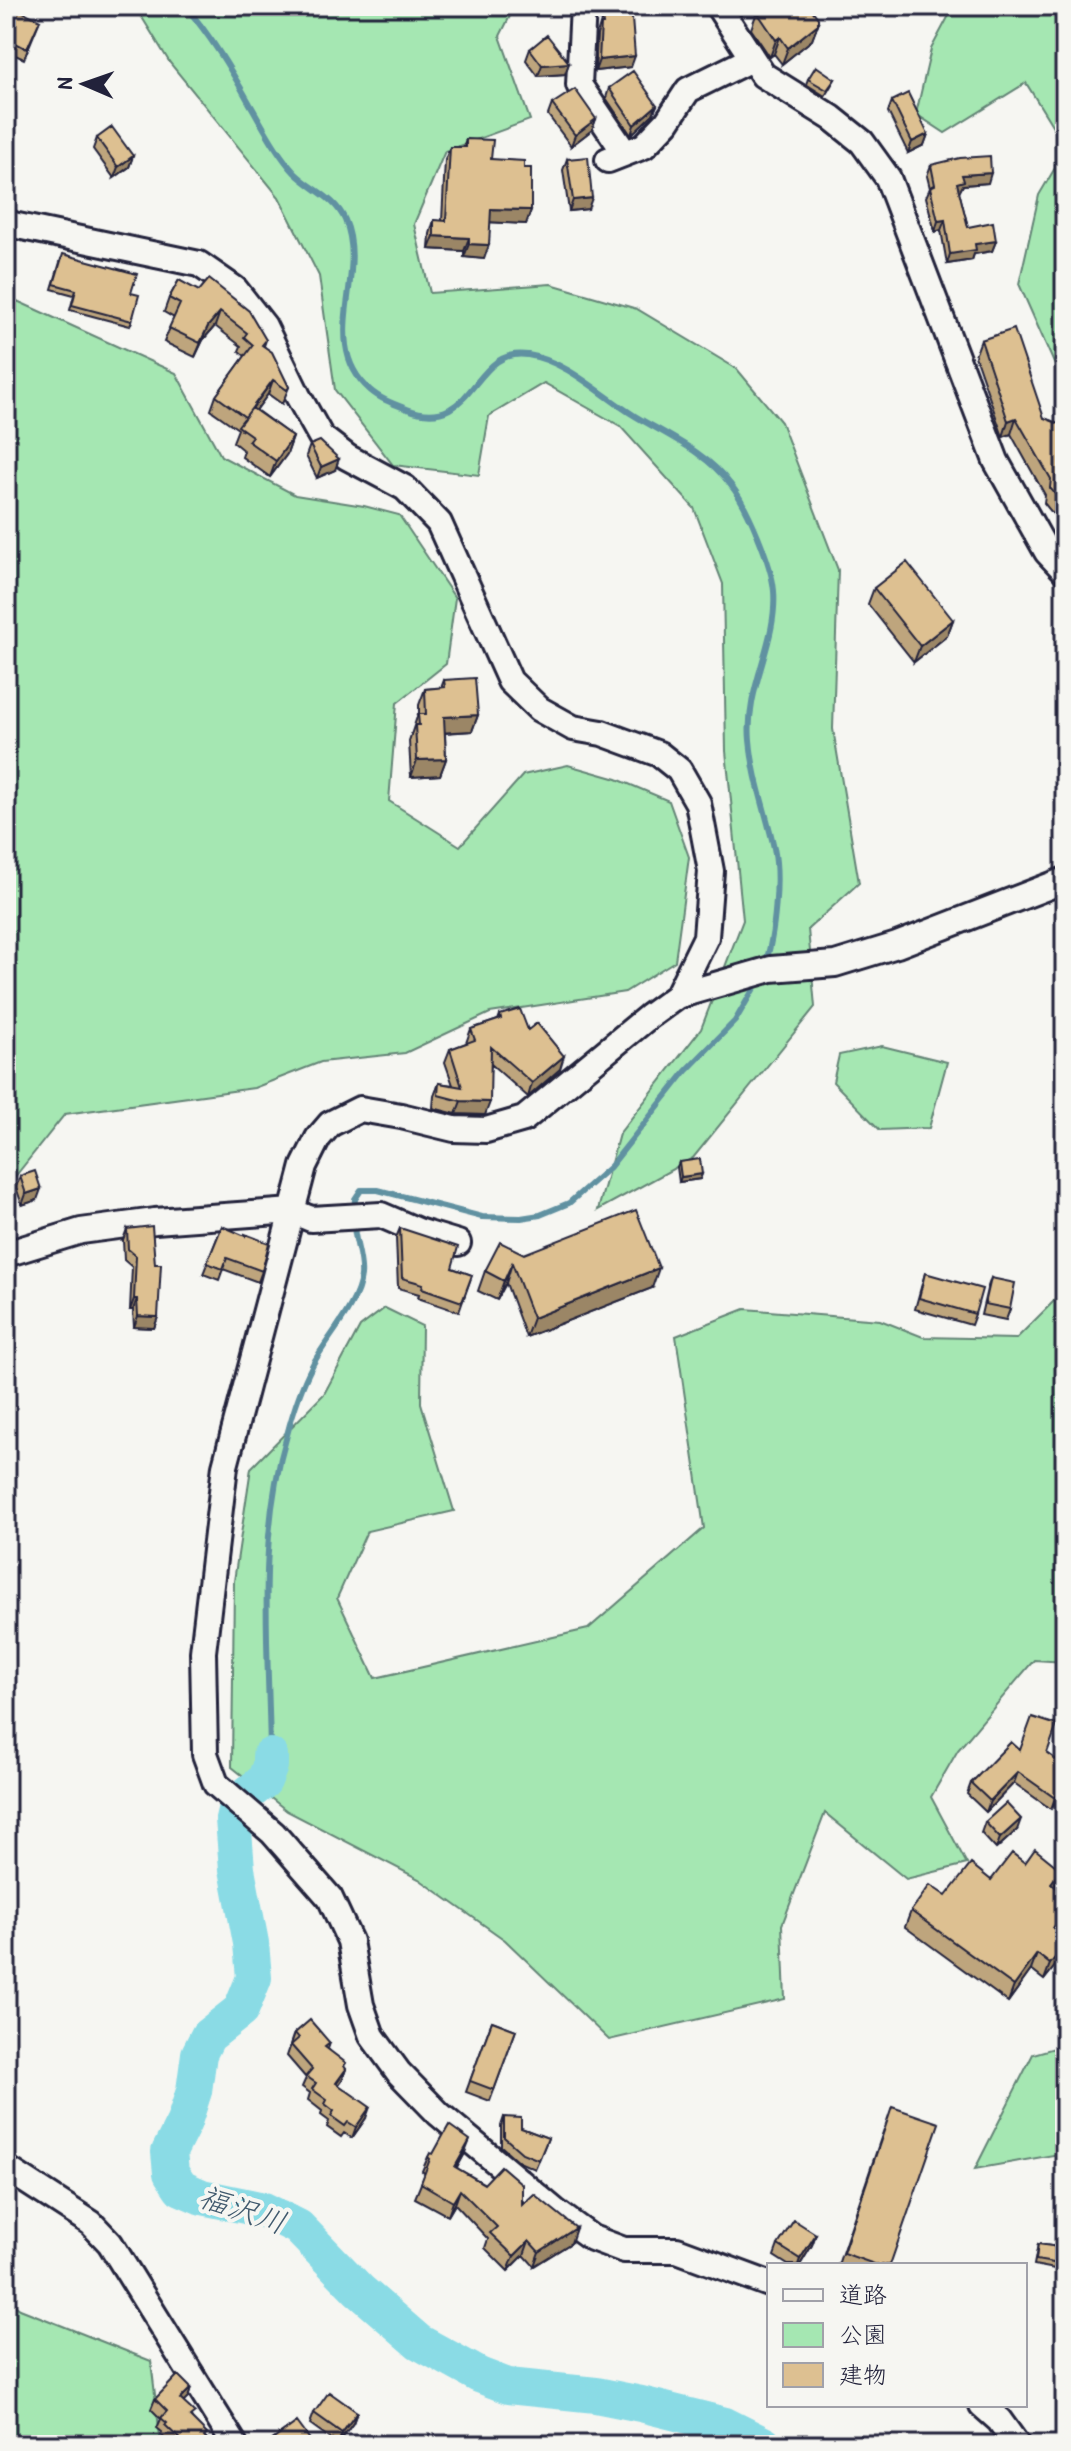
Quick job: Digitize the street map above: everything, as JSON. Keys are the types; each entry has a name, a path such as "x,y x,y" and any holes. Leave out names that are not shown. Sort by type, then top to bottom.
{"street":[{"path":"583,6 579,85 616,156 644,146 667,122 688,90 751,59"},
{"path":"718,6 763,75 832,118 862,142 888,178 996,461 1047,552 1065,571"},
{"path":"6,221 199,264 235,289 264,326 321,437 347,457 405,488 439,523 510,681 539,709 573,728 602,733 659,754 679,770 698,803 711,871 706,937 677,996"},
{"path":"767,2283 677,2250 624,2250 592,2238 439,2114 399,2073 372,2036 361,2005 350,1941 330,1898 273,1833 216,1784 205,1754 203,1652 225,1466 304,1166 318,1138 330,1124 360,1109 454,1129 486,1130 524,1119 677,996 771,969 835,964 897,945 1065,880"},
{"path":"6,1254 81,1231 155,1221 292,1211 311,1219 381,1215 458,1243"},
{"path":"6,2168 91,2223 110,2243 235,2445"},
{"path":"984,2407 999,2420 1017,2445"}],"green space":[{"path":"135,6 515,6 500,36 530,120 445,151 414,224 430,293 551,284 637,309 737,369 781,422 838,570 833,729 859,883 808,929 815,1007 693,1158 598,1210 619,1134 701,1029 743,920 726,751 723,584 694,508 620,426 544,383 489,416 479,475 393,465 335,390 319,276 279,197 170,63"},
{"path":"954,6 1065,6 1065,388 1019,284 1039,195 1055,168 1055,130 1026,83 945,133 916,114 931,49"},
{"path":"6,296 176,373 221,456 295,495 399,515 455,598 446,664 397,703 389,801 460,846 523,775 568,765 617,779 669,801 689,857 675,961 625,992 490,1013 405,1053 321,1062 254,1088 65,1114 6,1188"},
{"path":"882,1046 947,1062 929,1128 880,1130 833,1082 839,1055"},
{"path":"1065,1290 1065,1662 1034,1660 958,1750 931,1797 967,1864 906,1879 825,1813 782,1925 785,1999 609,2040 505,1940 419,1879 287,1811 232,1767 234,1581 251,1468 324,1394 360,1327 385,1308 422,1326 421,1403 454,1511 367,1531 337,1598 375,1678 588,1629 704,1528 676,1336 745,1309 880,1320 923,1337 1016,1339"},
{"path":"1065,2045 1065,2153 975,2169 1033,2054"},
{"path":"6,2299 20,2309 151,2361 161,2445 6,2445"}],"building":[{"path":"6,6 24,6 19,10 40,20 27,49 6,38"},
{"path":"604,6 631,6 635,56 599,60 602,16 606,15"},
{"path":"765,6 809,6 818,18 818,24 788,48 780,37 776,40 757,12"},
{"path":"547,35 569,63 542,65 530,49"},
{"path":"816,66 835,79 827,90 808,79"},
{"path":"633,71 657,105 634,125 609,88"},
{"path":"575,89 596,119 575,135 552,104"},
{"path":"908,93 928,134 912,142 892,101"},
{"path":"112,127 133,156 118,167 97,138"},
{"path":"466,139 493,140 491,159 524,161 524,168 531,168 531,210 491,209 489,245 469,244 469,238 434,236 434,220 446,221 450,147 466,147"},
{"path":"990,156 991,173 962,175 964,181 957,183 968,227 993,222 996,241 975,244 976,250 950,254 945,220 938,221 930,187 935,185 931,165 960,158"},
{"path":"588,157 592,198 573,200 567,159"},
{"path":"63,254 137,274 131,293 139,295 132,321 72,305 76,290 54,284"},
{"path":"209,279 249,311 266,340 262,345 272,352 289,387 287,390 273,380 245,417 216,396 253,345 244,337 247,333 220,312 208,326 200,343 169,328 180,304 169,298 179,280 199,291"},
{"path":"1014,329 1044,418 1065,426 1065,506 1050,488 1051,479 1016,418 1008,421 981,340"},
{"path":"252,408 293,437 276,461 248,441 252,436 238,426"},
{"path":"320,441 339,459 321,467 310,445"},
{"path":"907,562 953,620 920,646 874,588"},
{"path":"475,678 478,715 444,717 446,759 417,760 415,725 419,725 418,714 426,714 425,689 445,687 444,680"},
{"path":"520,1009 528,1030 537,1023 564,1056 532,1083 491,1047 490,1102 461,1101 438,1095 439,1083 462,1087 450,1049 475,1040 471,1029"},
{"path":"700,1159 702,1174 681,1177 679,1162"},
{"path":"35,1171 41,1189 26,1194 20,1176"},
{"path":"636,1210 659,1268 533,1318 512,1263 504,1281 485,1271 500,1242 524,1254"},
{"path":"152,1226 155,1264 161,1264 158,1317 138,1316 137,1299 134,1299 136,1256 128,1249 127,1229"},
{"path":"222,1226 269,1243 262,1271 227,1258 223,1269 207,1263"},
{"path":"400,1228 458,1247 452,1268 472,1275 462,1302 402,1278"},
{"path":"925,1273 982,1289 975,1314 919,1298"},
{"path":"991,1278 1015,1283 1010,1309 985,1304"},
{"path":"1032,1717 1057,1725 1047,1753 1065,1766 1065,1783 1055,1798 1018,1772 990,1801 971,1783 1011,1742 1020,1750"},
{"path":"1006,1803 1021,1819 1000,1838 985,1822"},
{"path":"1035,1849 1061,1870 1051,1883 1065,1895 1065,1912 1053,1928 1065,1937 1065,1945 1050,1964 1037,1954 1014,1986 911,1911 930,1885 946,1896 971,1864 991,1880 1012,1853 1025,1863"},
{"path":"310,2020 330,2043 325,2047 346,2063 346,2069 336,2083 370,2107 356,2127 348,2122 345,2126 331,2116 334,2111 325,2104 327,2100 312,2089 316,2083 306,2076 312,2069 291,2045 299,2038 295,2033"},
{"path":"492,2021 516,2030 494,2090 470,2081"},
{"path":"892,2107 939,2123 891,2263 871,2263 843,2253"},
{"path":"504,2117 521,2118 521,2128 548,2138 539,2160 522,2153 504,2137"},
{"path":"449,2125 470,2140 455,2167 484,2184 501,2166 522,2184 522,2205 534,2194 576,2228 539,2252 529,2241 514,2256 490,2233 497,2227 460,2190 453,2202 421,2183 430,2159 428,2157 430,2153 433,2154"},
{"path":"794,2220 816,2234 800,2259 778,2245"},
{"path":"1038,2244 1065,2248 1065,2265 1036,2260"},
{"path":"178,2375 191,2388 180,2399 195,2413 190,2417 207,2434 204,2437 212,2445 186,2445 161,2418 167,2411 155,2399"},
{"path":"329,2392 357,2412 342,2433 314,2413"},
{"path":"297,2422 314,2445 274,2445 271,2441"},
{"path":"361,2437 371,2445 355,2445"}],"waterway":[{"path":"185,6 220,54 282,157 295,173 335,205 345,220 351,241 352,263 345,330 347,352 355,372 370,390 397,405 430,414 447,410 461,401 495,363 509,356 528,355 557,364 698,454 737,493 764,551 774,591 771,628 756,683 750,721 754,768 776,860 774,923 765,964"},
{"path":"354,1211 355,1199 361,1190 378,1190 482,1217 540,1215 569,1203 610,1167 686,1071 735,1021 760,978"},
{"path":"270,1756 266,1594 277,1475 304,1382 348,1311 359,1287 361,1269 354,1222"},
{"name":"福沢川","path":"270,1756 264,1781 237,1802 233,1819 237,1869 251,1943 254,1978 241,2010 208,2036 199,2054 194,2091 184,2122 169,2152 171,2173 181,2188 202,2197 264,2210 298,2227 359,2290 419,2342 479,2375 508,2386 596,2395 641,2404 725,2425 765,2445"}]}
